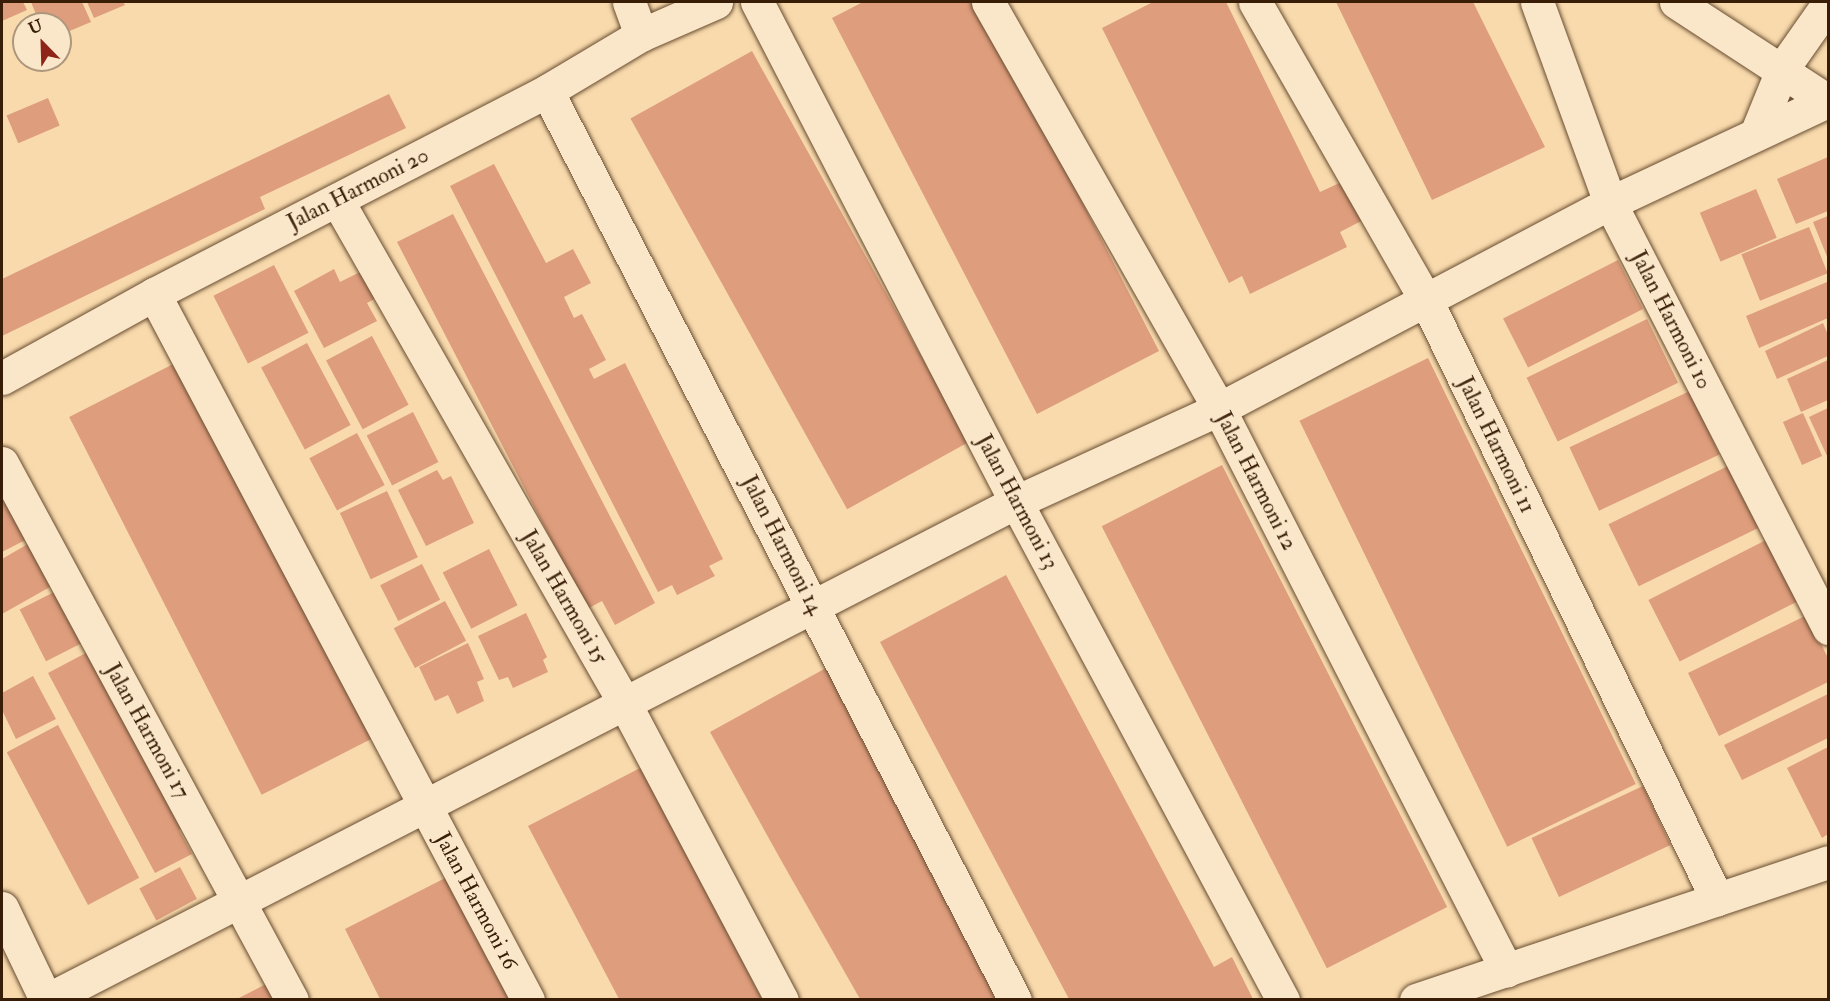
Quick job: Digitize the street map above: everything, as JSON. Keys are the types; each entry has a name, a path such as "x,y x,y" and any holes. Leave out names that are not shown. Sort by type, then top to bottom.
{"street":[{"path":"629,2 641,35"},
{"name":"Jalan Harmoni 20","path":"2,378 154,294 547,91 641,35 716,2"},
{"name":"Jalan Harmoni 13","path":"757,2 1016,502 1283,999"},
{"name":"Jalan Harmoni 12","path":"988,2 1219,409 1507,970"},
{"name":"Jalan Harmoni 11","path":"1255,2 1427,302 1717,899"},
{"name":"Jalan Harmoni 10","path":"1537,2 1610,203 1828,628"},
{"path":"2,908 46,999 240,902 425,803 626,704 1016,502 1219,409 1427,302 1610,203 1828,101 1783,68 1676,2"},
{"path":"1756,134 1783,68 1828,4"},
{"name":"Jalan Harmoni 14","path":"547,91 815,607 1015,999"},
{"name":"Jalan Harmoni 15","path":"337,200 626,704 782,999"},
{"name":"Jalan Harmoni 16","path":"154,294 528,999"},
{"name":"Jalan Harmoni 17","path":"2,463 292,999"},
{"path":"1416,999 1828,862"}],"building":[{"path":"2,2 23,2 27,10 12,12 12,17 2,21"},
{"path":"31,2 82,2 91,22 72,30 72,12 35,12"},
{"path":"87,2 123,2 125,5 94,18"},
{"path":"863,2 979,2 1159,351 1037,414 832,18"},
{"path":"1153,2 1226,2 1320,192 1348,179 1367,218 1340,232 1347,247 1250,294 1242,276 1229,283 1102,28"},
{"path":"1336,2 1473,2 1545,147 1432,200"},
{"path":"752,51 969,442 847,509 630,118"},
{"path":"389,94 406,128 260,197 265,209 2,336 2,279"},
{"path":"48,98 60,126 18,143 7,116"},
{"path":"1828,157 1828,211 1796,224 1777,179"},
{"path":"494,164 546,263 573,249 591,283 564,297 574,318 582,314 606,360 589,369 594,379 625,363 723,559 709,566 715,576 677,595 672,585 658,592 450,186"},
{"path":"1756,189 1777,238 1721,262 1700,213"},
{"path":"453,214 655,603 615,625 602,601 587,609 397,242"},
{"path":"1828,216 1828,259 1813,222"},
{"path":"1809,227 1828,273 1760,301 1741,254"},
{"path":"1618,260 1643,309 1528,368 1503,319"},
{"path":"274,265 309,333 248,364 213,296"},
{"path":"334,269 340,282 366,269 380,296 367,303 377,321 324,348 294,291"},
{"path":"1827,282 1828,318 1759,348 1746,316"},
{"path":"1647,319 1678,383 1558,442 1527,378"},
{"path":"1823,323 1828,335 1828,356 1777,379 1765,351"},
{"path":"372,336 409,405 363,429 326,360"},
{"path":"307,343 351,425 305,450 261,367"},
{"path":"185,358 377,736 262,795 69,417"},
{"path":"1428,358 1636,784 1507,847 1299,421"},
{"path":"1828,360 1828,400 1801,412 1787,379"},
{"path":"1690,391 1720,454 1599,511 1569,447"},
{"path":"1828,408 1828,458 1809,417"},
{"path":"413,412 438,462 392,486 367,436"},
{"path":"1803,413 1822,456 1802,465 1783,422"},
{"path":"357,433 385,485 337,510 309,458"},
{"path":"1222,465 1447,907 1327,968 1102,526"},
{"path":"1728,466 1758,528 1639,586 1608,524"},
{"path":"2,470 35,535 2,552"},
{"path":"437,470 443,480 451,476 474,523 426,546 398,490"},
{"path":"387,491 418,557 371,579 340,513"},
{"path":"1766,540 1797,601 1680,661 1648,600"},
{"path":"33,541 57,583 2,614 2,559"},
{"path":"489,549 518,605 471,629 443,573"},
{"path":"422,564 440,600 398,621 380,585"},
{"path":"1006,575 1214,967 1232,957 1253,999 1069,999 880,642"},
{"path":"66,586 92,638 46,661 20,610"},
{"path":"445,601 466,641 415,668 394,628"},
{"path":"526,613 547,657 543,660 548,672 513,688 508,677 499,680 478,636"},
{"path":"1807,615 1828,658 1828,682 1719,736 1688,673"},
{"path":"468,643 484,679 477,682 484,701 457,714 448,695 435,701 419,667"},
{"path":"99,646 194,822 179,830 192,854 155,873 48,673"},
{"path":"826,668 1011,999 860,999 782,862 710,732"},
{"path":"33,676 56,719 16,739 2,710 2,693"},
{"path":"1828,694 1828,738 1742,780 1724,745"},
{"path":"58,725 139,878 88,905 7,752"},
{"path":"1828,747 1828,834 1822,838 1787,768"},
{"path":"642,767 762,999 619,999 528,826"},
{"path":"1643,786 1670,845 1559,897 1532,838"},
{"path":"180,867 197,899 156,920 139,889"},
{"path":"457,872 521,999 380,999 345,929"},
{"path":"268,983 277,999 237,999"}]}
